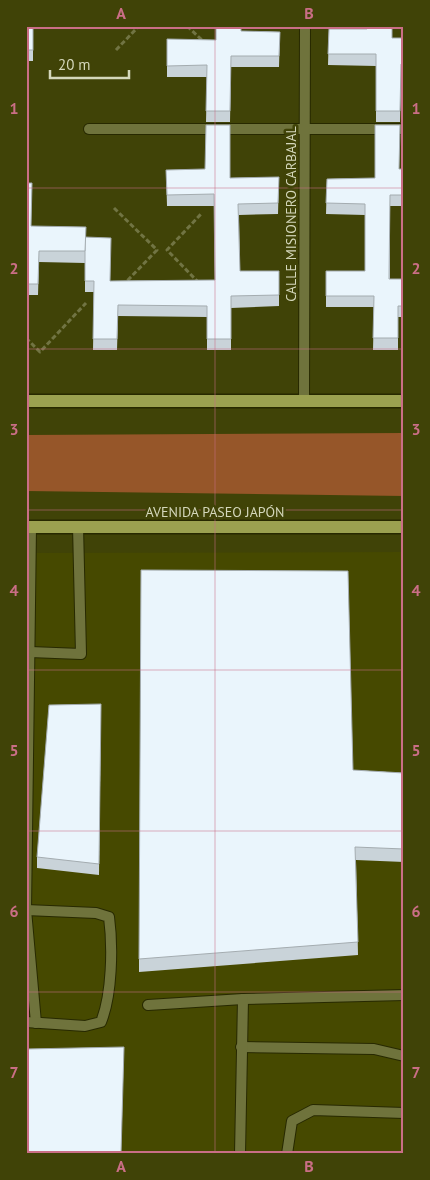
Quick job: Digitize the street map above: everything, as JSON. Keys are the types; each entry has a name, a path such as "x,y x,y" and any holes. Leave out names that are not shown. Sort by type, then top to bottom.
{"main road":[{"path":"26,401 404,401"},
{"name":"AVENIDA PASEO JAPÓN","path":"29,527 404,527"}],"street":[{"name":"CALLE MISIONERO CARBAJAL","path":"304,26 304,401"},
{"path":"89,129 404,128"},
{"path":"30,652 82,654 78,526"},
{"path":"26,910 96,913 108,917 111,932 107,1006 101,1022 85,1026 31,1022 26,910 30,652 29,527"},
{"path":"148,1005 243,999 404,994"},
{"path":"240,1154 243,999"},
{"path":"241,1047 374,1050 404,1056"},
{"path":"287,1154 292,1121 313,1110 404,1113"}],"path":[{"path":"116,50 139,26"},
{"path":"187,26 203,41"},
{"path":"114,208 156,250 122,286"},
{"path":"200,283 167,250 201,214"},
{"path":"26,338 40,352 86,303"}],"shaded area":[{"path":"404,433 404,496 26,491 26,435"},
{"path":"404,552 404,1154 26,1154 26,553"}],"building":[{"path":"26,26 33,26 33,50 26,50"},
{"path":"216,26 241,26 241,31 280,32 279,56 231,56 230,111 206,111 207,65 167,66 167,39 216,40"},
{"path":"367,26 392,26 392,38 404,38 404,64 401,64 400,111 376,111 376,54 328,54 329,29 367,29"},
{"path":"206,125 230,125 230,178 279,177 278,203 238,204 240,271 279,271 279,295 231,296 231,339 207,339 207,306 118,305 117,339 93,339 94,281 85,281 85,237 111,238 110,281 215,280 214,194 167,195 166,170 205,169"},
{"path":"375,125 400,125 399,169 404,169 404,195 390,195 389,279 404,279 404,306 398,306 398,338 373,338 374,296 326,296 326,271 365,271 365,204 326,203 327,179 375,178"},
{"path":"26,183 32,183 31,226 86,227 85,251 39,251 38,284 26,284"},
{"path":"141,570 348,571 353,770 404,773 404,849 355,847 358,942 139,959"},
{"path":"101,704 99,864 37,857 49,705"},
{"path":"124,1047 121,1154 26,1154 26,1049"}]}
